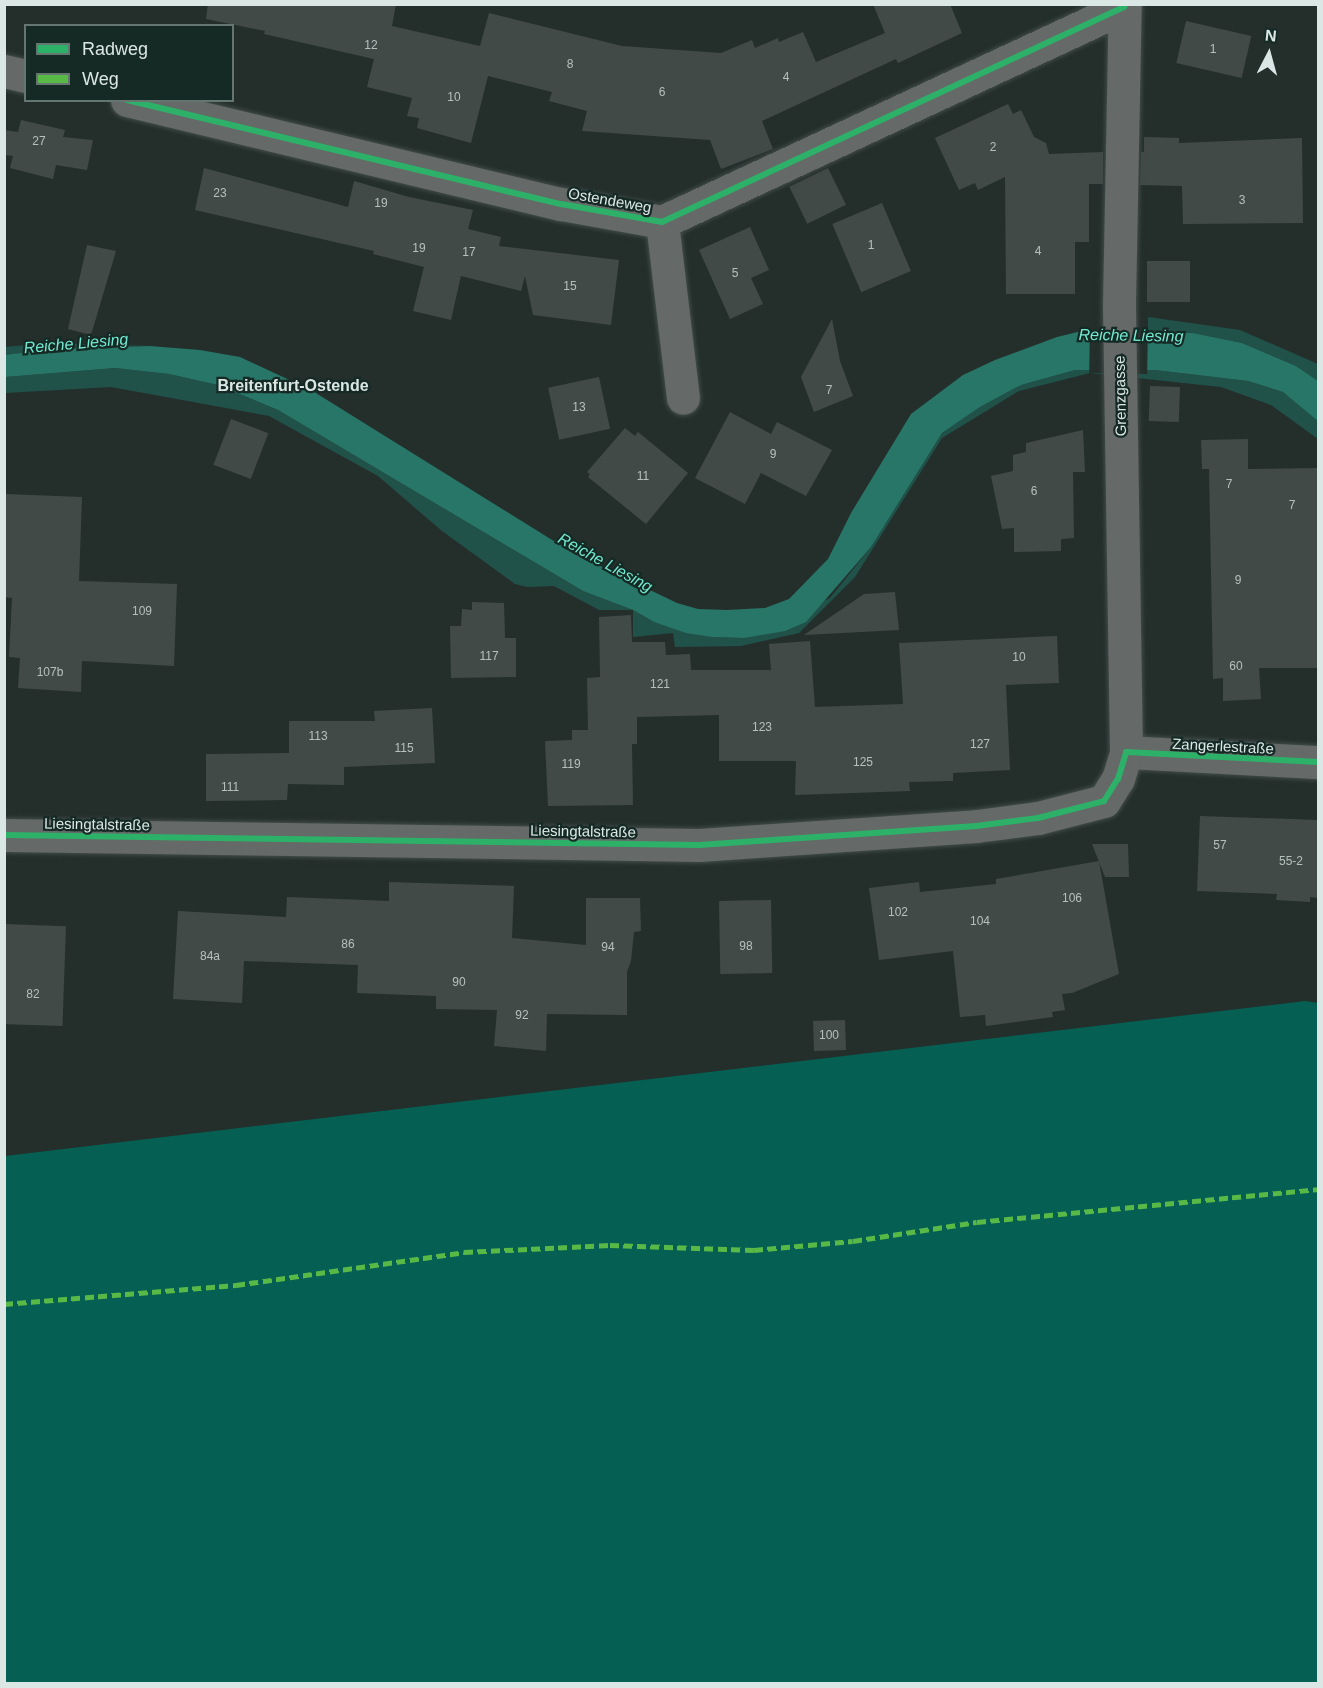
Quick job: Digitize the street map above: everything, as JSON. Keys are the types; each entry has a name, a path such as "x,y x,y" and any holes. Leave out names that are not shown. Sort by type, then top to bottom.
{"street":[{"name":"Ostendeweg","path":"135,102 561,204 662,222 1125,6"},
{"name":"Grenzgasse","path":"1125,6 1119,391 1126,752"},
{"path":"4,71 24,76"},
{"name":"Ostendeweg","path":"662,222 683,398"},
{"name":"Zangerlestraße","path":"1126,752 1318,762"},
{"name":"Liesingtalstraße","path":"4,835 699,845 976,826 1038,818 1104,801 1118,779 1126,752"}],"shaded area":[{"path":"1148,317 1240,330 1318,364 1318,381 1296,366 1242,343 1193,333 1148,330"},
{"path":"50,343 150,346 55,349 5,355 4,347"},
{"path":"115,368 169,374 218,385 278,410 583,591 633,610 599,610 554,586 527,587 515,584 442,531 378,476 269,416 111,387 5,393 5,377"},
{"path":"1075,370 1155,370 1248,381 1283,392 1318,421 1318,439 1271,405 1221,387 1090,373 1019,391 942,438 855,577 799,633 741,646 675,647 673,633 633,637 633,610 654,622 712,637 744,638 830,598 871,547 942,433 980,407 1021,385"},
{"path":"1305,1001 1318,1003 1318,1683 5,1683 5,1156"}],"water":[{"name":"Reiche Liesing","path":"1090,329 1193,333 1242,343 1296,366 1318,381 1318,421 1283,392 1248,381 1155,370 1075,370 1021,385 980,407 942,433 871,547 806,622 785,631 744,638 686,633 654,622 633,610 583,591 278,410 218,385 169,374 115,368 5,377 4,355 55,349 150,346 200,350 240,357 311,390 573,553 677,603 698,609 727,610 765,608 789,599 828,559 851,513 911,414 963,375 995,360 1057,337"}],"pier":[{"path":"1090,326 1148,327 1147,374 1089,373"}],"building":[{"path":"208,4 396,4 392,26 480,46 489,13 622,46 721,53 752,40 755,48 778,38 779,42 803,32 816,62 885,33 873,4 950,4 962,33 898,63 896,59 762,121 773,149 721,169 710,140 582,131 587,111 549,101 552,92 488,76 471,143 417,128 419,118 407,116 412,98 367,87 374,59 264,34 265,31 206,19"},
{"path":"1186,21 1251,36 1242,78 1176,63"},
{"path":"1008,104 1013,114 1021,110 1034,137 1046,143 1049,154 1103,152 1103,184 1089,184 1089,242 1075,242 1075,294 1006,294 1005,177 978,190 975,183 959,190 935,138"},
{"path":"21,120 65,130 63,137 93,140 87,170 56,165 53,179 10,168 13,156 4,155 4,130 18,132"},
{"path":"1144,137 1179,138 1179,143 1302,138 1303,223 1183,224 1182,186 1140,185"},
{"path":"204,168 348,207 354,181 409,197 473,210 468,229 501,237 499,246 619,260 611,325 533,315 525,276 521,291 461,276 451,320 413,311 424,267 373,254 374,251 195,210"},
{"path":"828,168 846,205 807,224 789,187"},
{"path":"882,203 911,271 861,292 832,224"},
{"path":"750,227 769,270 751,278 763,304 730,319 699,250"},
{"path":"87,245 116,251 91,335 68,329"},
{"path":"1147,261 1190,261 1190,302 1147,302"},
{"path":"832,319 840,361 853,396 814,412 801,377"},
{"path":"599,377 610,429 559,440 548,388"},
{"path":"1150,386 1180,387 1179,422 1149,421"},
{"path":"730,412 771,434 777,422 832,450 806,496 761,473 745,504 695,478"},
{"path":"231,419 268,433 251,479 213,465"},
{"path":"625,428 635,436 638,432 688,473 646,524 588,477 590,474 587,472"},
{"path":"1083,430 1085,472 1073,472 1074,538 1061,539 1061,551 1014,552 1014,528 1002,529 991,476 1013,471 1013,455 1026,452 1026,443"},
{"path":"1248,439 1248,469 1318,468 1318,668 1259,668 1261,699 1223,701 1223,678 1213,679 1209,469 1202,469 1201,440"},
{"path":"5,494 82,497 79,581 177,584 174,666 82,661 81,692 18,688 20,658 9,657 12,598 4,597"},
{"path":"895,592 899,630 804,635 864,594"},
{"path":"472,602 504,603 505,638 516,638 516,677 451,678 450,626 461,626 462,609 472,610"},
{"path":"631,615 632,642 665,642 666,655 690,654 691,670 771,670 769,644 810,641 815,707 903,704 899,643 1057,636 1059,683 1006,685 1010,770 953,773 953,781 909,782 910,791 795,795 796,761 719,761 719,715 637,717 637,744 632,744 633,805 548,806 545,741 572,740 572,730 588,730 587,678 600,677 599,617"},
{"path":"432,708 435,763 344,767 344,785 288,784 287,800 206,801 206,754 289,753 289,721 375,721 374,711"},
{"path":"1200,816 1318,820 1318,898 1310,897 1310,902 1276,900 1277,894 1197,891"},
{"path":"1092,844 1128,844 1129,877 1105,877"},
{"path":"1099,861 1119,974 1072,993 1062,994 1065,1010 1052,1012 1053,1017 986,1026 985,1015 960,1017 953,951 879,960 869,888 919,882 920,892 996,884 996,879"},
{"path":"389,882 514,886 512,938 586,945 586,898 640,898 641,931 634,932 631,961 627,972 627,1015 547,1014 546,1051 494,1046 497,1010 436,1009 436,996 357,993 358,965 244,961 242,1003 173,999 178,911 286,917 287,897 389,901"},
{"path":"771,900 772,973 720,974 719,901"},
{"path":"4,924 66,926 62,1026 4,1024"},
{"path":"845,1020 846,1050 814,1051 813,1021"}],"marked path":[{"path":"4,1304 236,1285 464,1252 610,1245 754,1250 853,1241 977,1222 1318,1189"}],"cycle path":[{"path":"135,102 561,204 662,222 1124,7"},
{"path":"4,835 699,845 976,826 1038,818 1104,801 1118,779 1126,752 1318,762"}],"district":[{"name":"Breitenfurt-Ostende","path":"293,386"}]}
